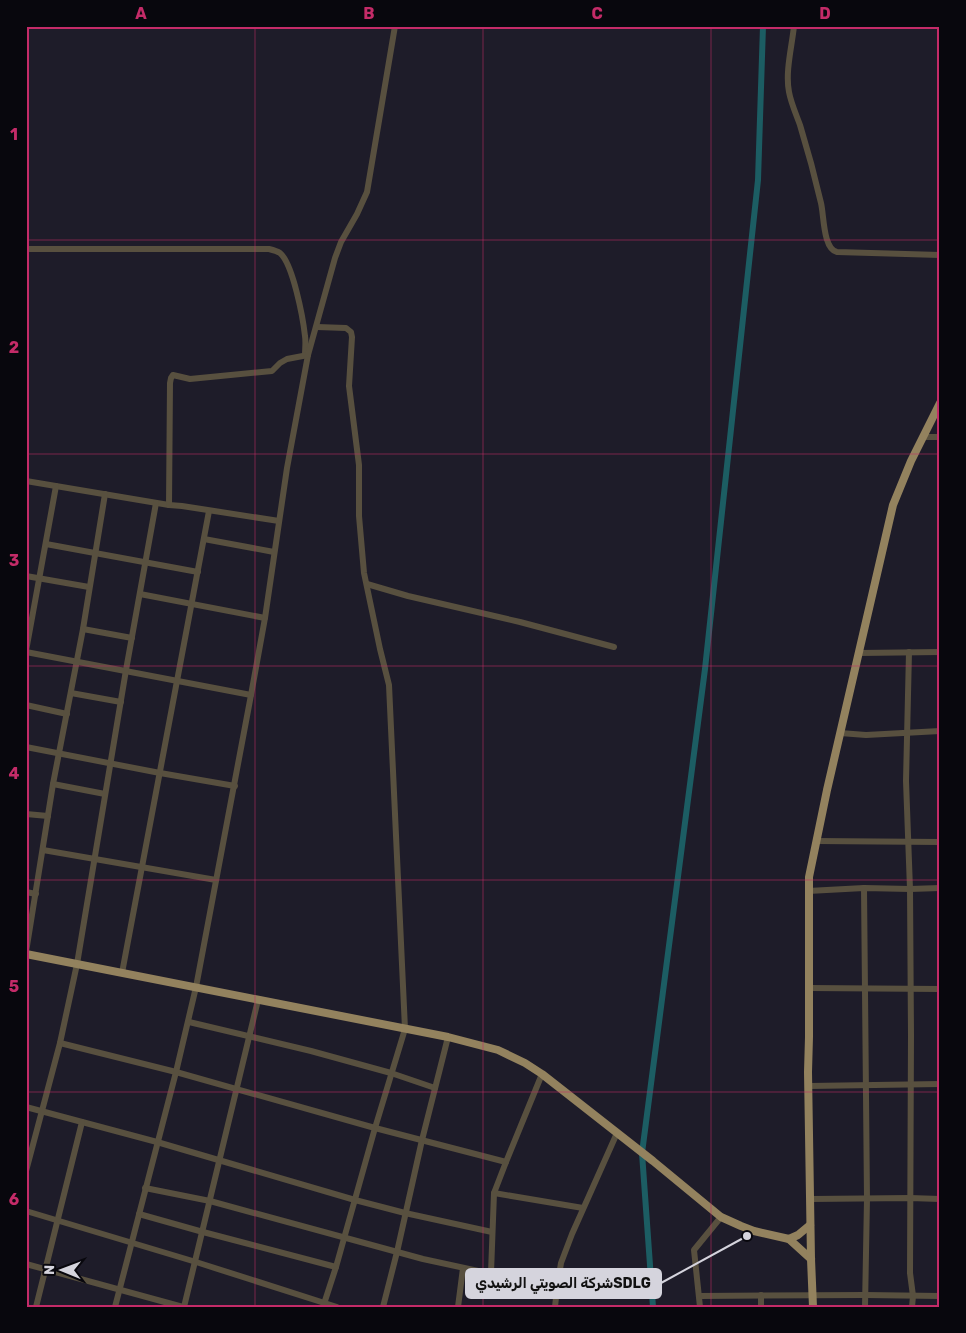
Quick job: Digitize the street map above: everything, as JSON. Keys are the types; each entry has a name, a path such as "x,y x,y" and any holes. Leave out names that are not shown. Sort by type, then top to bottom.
{"main road":[{"path":"813,1307 810,1225 809,877 893,505 908,468 940,403"},
{"path":"26,953 448,1037 498,1050 525,1063 542,1074 722,1217 754,1231 789,1239 811,1260"},
{"path":"789,1239 798,1236 810,1225"}],"street":[{"path":"115,1307 189,1022 252,694 287,468 307,355 335,258 341,242 367,192 395,26"},
{"path":"794,26 788,74 788,91 816,181 823,211 826,240 829,247 836,252 940,255"},
{"path":"26,249 270,249 276,251 284,258 294,281 306,338 307,355"},
{"path":"316,327 346,328 351,332 352,351 349,386 359,465 364,573 390,686 405,1029 324,1305"},
{"path":"170,505 171,378 174,375 190,379 272,372 280,363 287,359 307,355"},
{"path":"923,437 940,437"},
{"path":"26,480 156,503 279,521"},
{"path":"56,486 26,651 252,694"},
{"path":"26,953 53,784 83,630 104,494"},
{"path":"26,1171 60,1043 77,964 156,503"},
{"path":"122,973 209,511"},
{"path":"204,539 274,552"},
{"path":"46,544 198,572"},
{"path":"26,576 89,588"},
{"path":"367,584 614,647"},
{"path":"140,594 265,618"},
{"path":"83,630 132,638"},
{"path":"909,652 906,781 910,889 910,1273 913,1296 912,1307"},
{"path":"858,654 940,652"},
{"path":"71,693 121,702"},
{"path":"26,705 67,714"},
{"path":"840,734 866,735 940,731"},
{"path":"26,747 235,786"},
{"path":"53,784 105,794"},
{"path":"26,814 48,816"},
{"path":"816,841 940,842"},
{"path":"43,850 216,880"},
{"path":"808,891 864,888 940,888"},
{"path":"864,888 867,1199 865,1307"},
{"path":"26,892 36,894"},
{"path":"809,988 940,990"},
{"path":"26,1264 184,1307 258,1000"},
{"path":"189,1022 311,1051 435,1088"},
{"path":"383,1307 448,1037"},
{"path":"60,1043 176,1072 235,1090 506,1162"},
{"path":"491,1273 494,1193 542,1074"},
{"path":"809,1086 940,1084"},
{"path":"26,1107 157,1142 355,1200 492,1232"},
{"path":"36,1307 82,1122"},
{"path":"555,1307 561,1263 583,1208 617,1133"},
{"path":"146,1188 210,1201 397,1252 557,1288"},
{"path":"494,1193 583,1208"},
{"path":"810,1199 940,1199"},
{"path":"26,1211 196,1262 324,1305 337,1307"},
{"path":"139,1214 336,1266"},
{"path":"700,1307 694,1250 722,1217"},
{"path":"458,1307 463,1268"},
{"path":"761,1295 761,1307"},
{"path":"699,1296 940,1296"}],"waterway":[{"path":"653,1307 642,1153 705,669 758,180 763,26"}],"place":[{"name":"شركة الصويتي الرشيديSDLG","path":"747,1236"}]}
